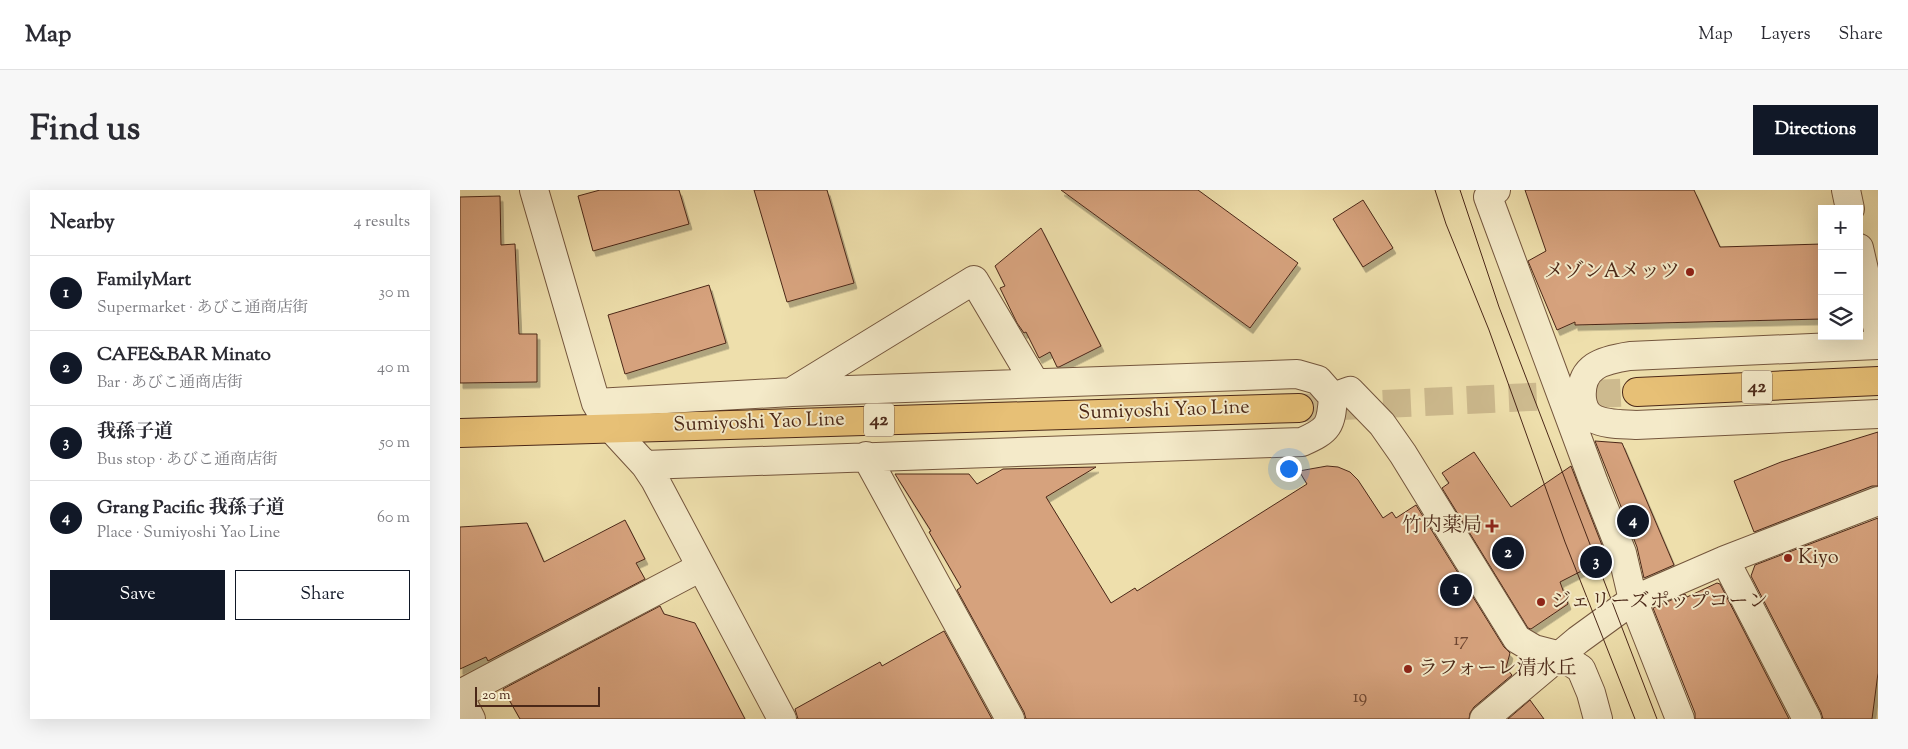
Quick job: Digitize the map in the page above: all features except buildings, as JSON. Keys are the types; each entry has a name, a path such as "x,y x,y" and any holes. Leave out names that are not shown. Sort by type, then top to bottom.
{"main road":[{"name":"42","path":"1637,392 1878,381"},
{"name":"Sumiyoshi Yao Line","path":"460,433 610,427 1299,408"}],"street":[{"path":"534,190 596,403 610,427 645,465 655,480 782,719"},
{"path":"1496,190 1488,197 1594,483 1622,553 1632,600 1680,719"},
{"path":"1846,190 1849,205"},
{"path":"1859,250 1878,330"},
{"path":"792,392 974,280 1035,383"},
{"path":"1878,345 1630,356 1607,359 1590,370 1582,384 1582,402 1586,412 1594,419 1613,424 1636,425 1878,414"},
{"path":"596,403 792,392 1297,374 1318,380 1333,397 1331,420 1320,434 1302,442 645,465"},
{"path":"1333,397 1350,390 1382,424 1403,454 1517,638 1534,649 1561,656 1581,669 1591,693 1598,719"},
{"path":"866,456 1010,719"},
{"path":"1484,719 1598,624 1632,600 1725,560 1878,501"},
{"path":"1725,560 1807,719"},
{"path":"460,694 701,566"},
{"path":"460,698 471,719"}],"tunnel":[{"path":"1299,408 1637,392"}],"tram line":[{"path":"1435,190 1446,224 1489,330 1565,542 1635,719"},
{"path":"1460,190 1499,307 1657,719"}],"place":[{"name":"メゾンAメッツ","path":"1690,272"},
{"name":"Grang Pacific 我孫子道","path":"1633,521"},
{"name":"竹内薬局","path":"1492,526"},
{"name":"CAFE&BAR Minato","path":"1508,553"},
{"name":"Kiyo","path":"1788,558"},
{"name":"我孫子道","path":"1596,562"},
{"name":"FamilyMart","path":"1456,590"},
{"name":"ジェリーズポップコーン","path":"1541,602"},
{"name":"ラフォーレ清水丘","path":"1408,669"}]}
